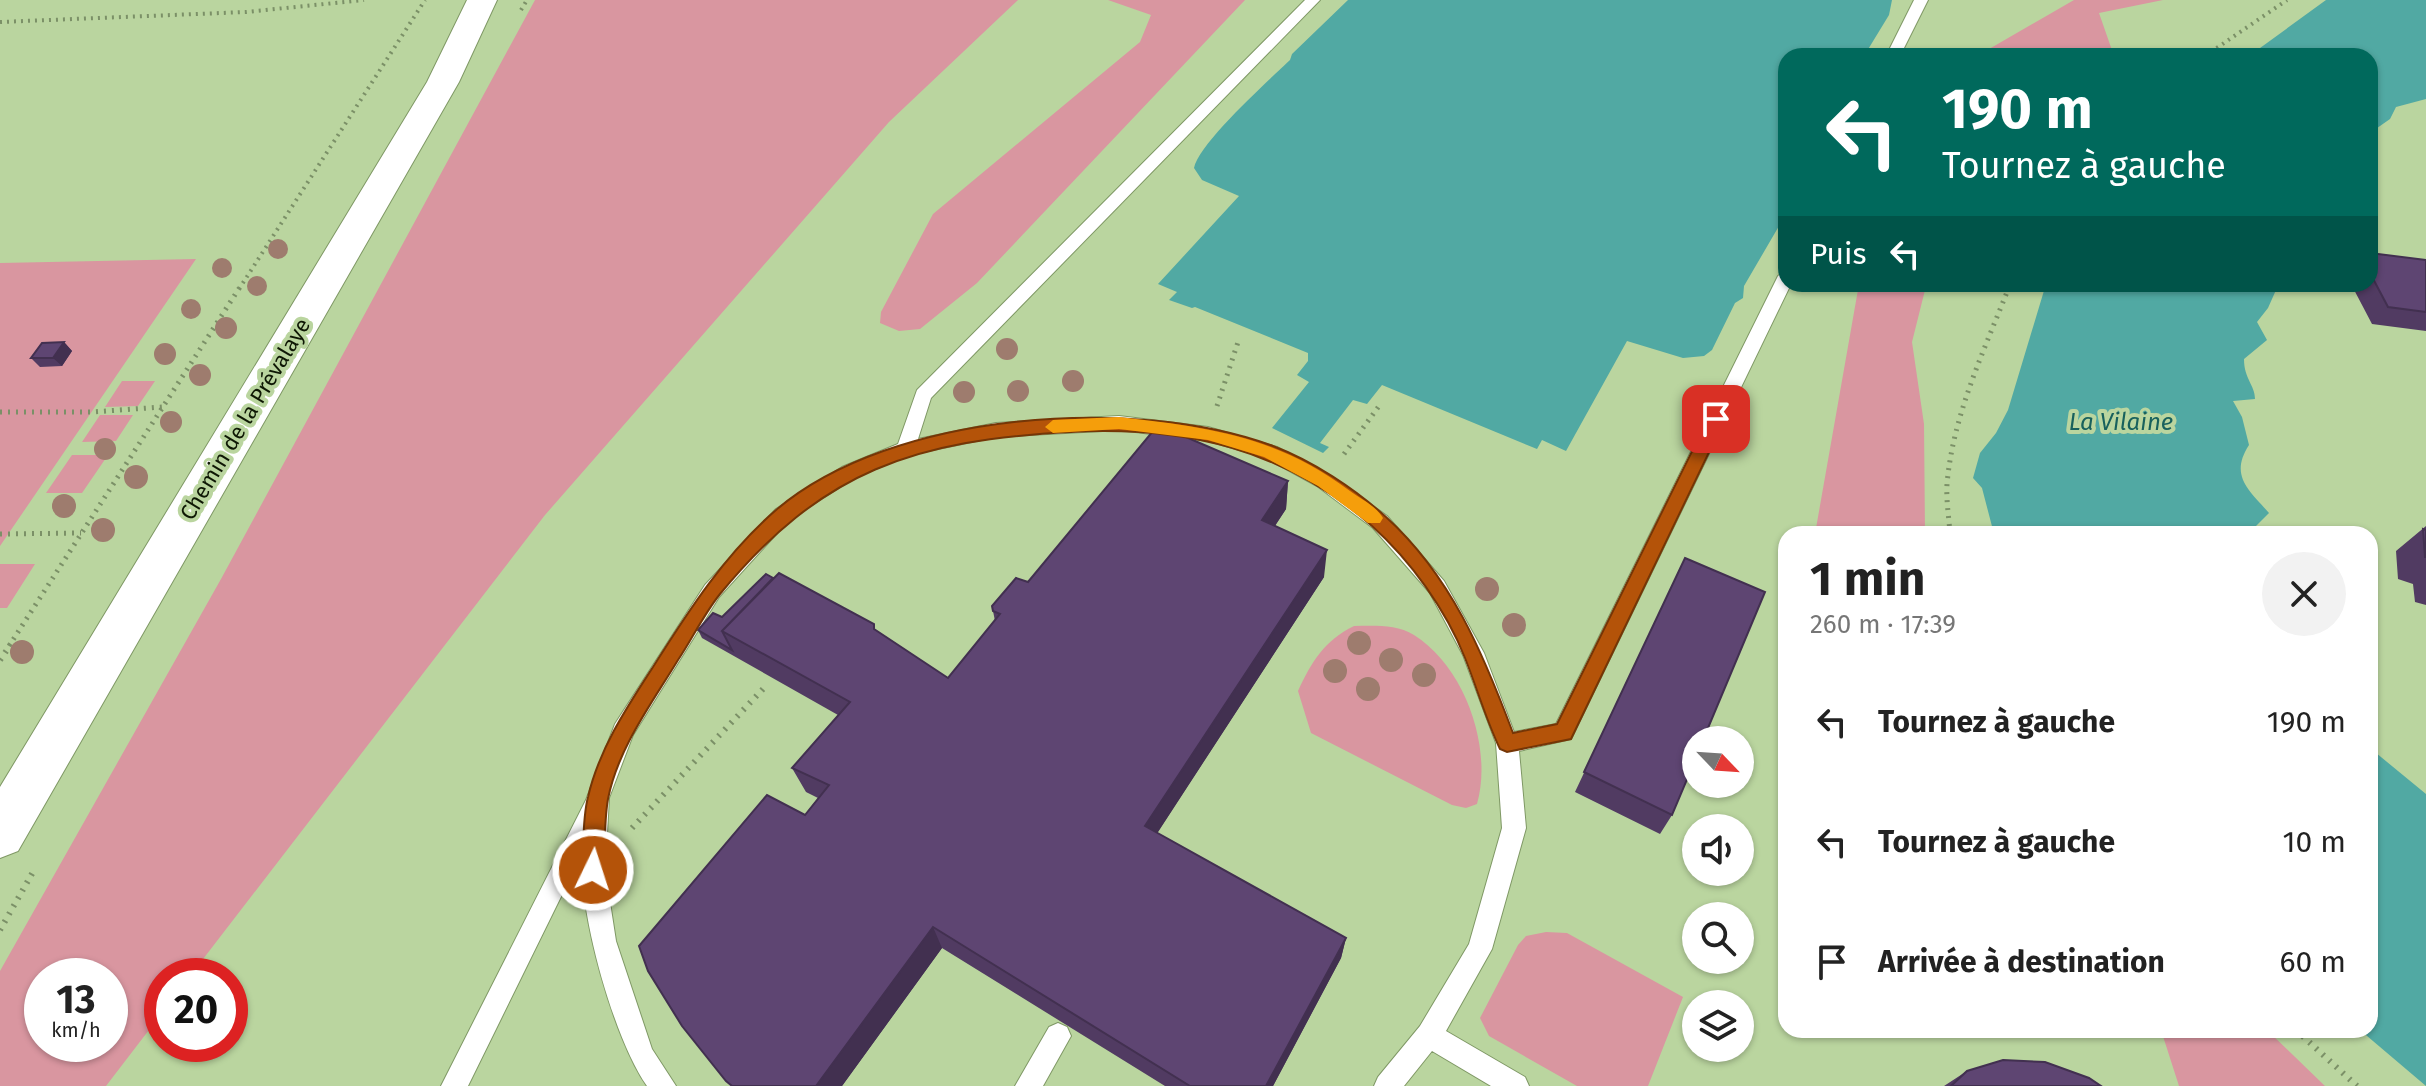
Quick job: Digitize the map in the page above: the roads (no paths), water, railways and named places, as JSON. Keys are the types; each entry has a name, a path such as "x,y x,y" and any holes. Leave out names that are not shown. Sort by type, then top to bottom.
{"street":[{"name":"Chemin de la Prévalaye","path":"0,834 443,82 482,0"}],"lane":[{"path":"906,449 923,395 1313,0"},
{"path":"1897,48 1921,0"},
{"path":"1507,743 1563,732 1778,292"},
{"path":"454,1086 598,798 623,731 712,591 783,514 849,472 906,449 996,430 1119,423 1208,434 1270,452 1324,481 1380,522 1437,587 1473,653 1507,743 1514,828 1480,949 1429,1035 1387,1086"},
{"path":"598,798 593,870 604,941 641,1056 663,1086"},
{"path":"1429,1035 1516,1086"},
{"path":"1028,1086 1058,1036"}],"water":[{"path":"1348,0 1892,0 1889,15 1869,48 1778,48 1778,228 1744,286 1743,298 1735,303 1712,350 1704,356 1683,358 1627,341 1566,451 1542,440 1537,449 1382,385 1367,404 1353,400 1320,443 1329,447 1323,453 1272,428 1309,382 1297,375 1308,361 1308,353 1195,307 1169,300 1177,292 1158,284 1239,196 1202,180 1194,168 1199,157 1236,112 1290,60 1292,54"},
{"path":"2326,0 2426,0 2426,99 2396,107 2390,119 2378,127 2378,48 2260,48"},
{"name":"La Vilaine","path":"2044,292 2275,292 2257,322 2267,340 2244,359 2255,399 2233,401 2242,417 2249,445 2243,456 2241,474 2249,490 2269,513 2256,526 1992,526 1982,488 1973,478 1980,453 1996,433 2008,410"},
{"path":"2378,755 2426,794 2426,1086 2369,1038 2378,1038"}]}
